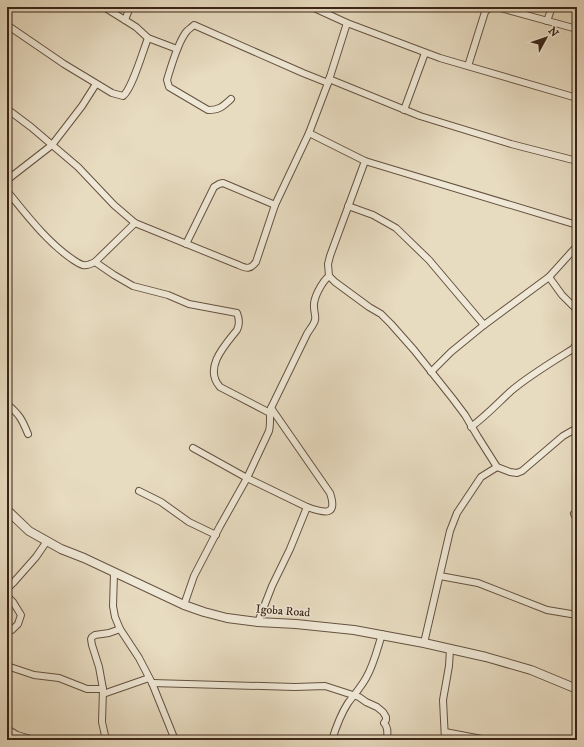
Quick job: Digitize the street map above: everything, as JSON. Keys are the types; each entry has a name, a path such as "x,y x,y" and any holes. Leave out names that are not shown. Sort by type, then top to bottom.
{"street":[{"path":"104,7 136,27 148,38 177,49"},
{"path":"125,20 130,7"},
{"path":"468,66 484,10 493,7"},
{"path":"497,7 577,29"},
{"path":"548,21 552,7"},
{"path":"316,8 347,24 425,53 577,98"},
{"path":"7,109 78,167 114,205 135,223 247,268 252,267 256,262 275,205 309,133 329,81 347,24"},
{"path":"231,99 220,108 208,110 169,87 167,80 177,49 187,30 194,25 296,70 420,116 511,144 577,161"},
{"path":"7,26 96,84 123,96 127,93 148,38"},
{"path":"404,110 425,53"},
{"path":"7,180 52,145 82,106 96,84"},
{"path":"309,133 365,161 577,225"},
{"path":"365,161 330,256 328,264 329,276 369,307 381,314 414,350 453,399 497,467 510,472 517,473 522,471 564,436 577,428"},
{"path":"186,244 214,187 219,184 223,183 275,205"},
{"path":"7,191 48,238 65,254 84,266 95,262 135,223"},
{"path":"348,206 373,215 396,228 429,260 484,325"},
{"path":"431,372 451,352 484,325 549,277 577,246"},
{"path":"95,262 133,286 168,295 189,304 237,313 239,326 219,353 215,363 214,369 216,382 220,387 271,410 330,493 333,504 330,511 323,512 307,507 247,478 194,448"},
{"path":"184,605 194,576 247,478 269,431 271,410 307,334 314,323 314,301 323,283 329,276"},
{"path":"549,277 562,295 577,310"},
{"path":"472,427 512,390 573,348 577,343"},
{"path":"7,404 23,420 28,434"},
{"path":"424,643 450,531 457,513 481,477 497,467"},
{"path":"139,490 161,502 189,522 216,535"},
{"path":"258,622 272,586 290,549 307,507"},
{"name":"Igoba Road","path":"7,510 29,531 61,549 84,558 184,605 204,612 227,618 258,622 296,624 382,634 450,649 531,670 577,689"},
{"path":"7,589 36,557 47,541"},
{"path":"114,573 113,606 115,617 120,629 151,681 175,740"},
{"path":"440,576 478,583 547,610 577,615"},
{"path":"7,596 13,602 21,615 18,624 12,630"},
{"path":"106,740 102,722 103,692 99,667 91,639 92,637 120,629"},
{"path":"332,740 342,714 366,678 374,661 382,634"},
{"path":"446,740 443,700 449,666 450,649"},
{"path":"7,666 34,675 59,678 87,689 103,692 151,681 294,687 325,686 355,695 383,712 386,717 384,723 388,733 387,740"},
{"path":"7,729 17,735 34,740"},
{"path":"445,732 487,740"}]}
